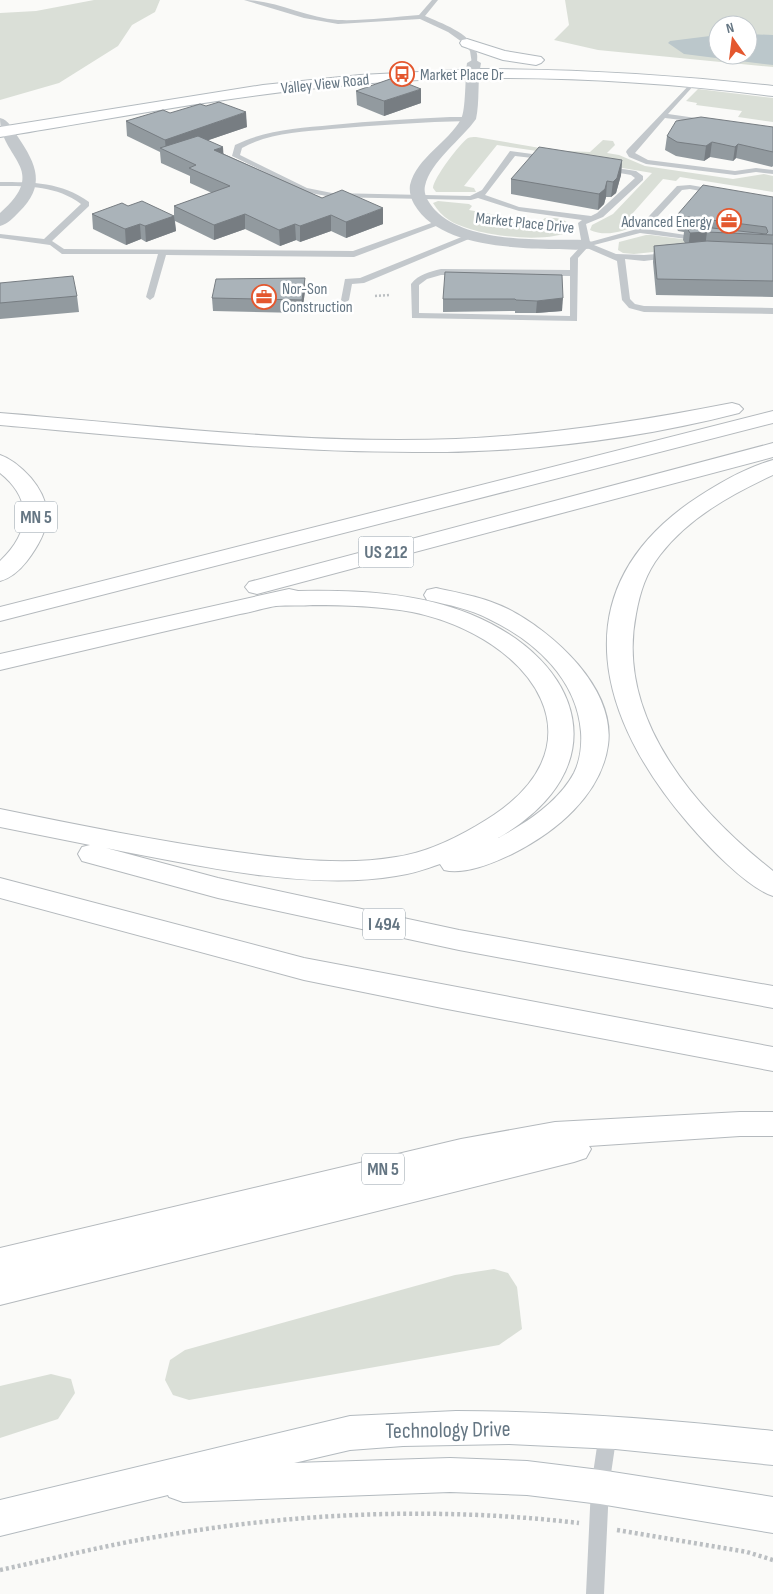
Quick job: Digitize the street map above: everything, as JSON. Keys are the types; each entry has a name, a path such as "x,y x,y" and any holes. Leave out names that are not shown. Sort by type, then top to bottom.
{"main road":[{"path":"467,43 506,56 580,64"},
{"name":"Valley View Road","path":"2,126 302,84 473,68 580,64 652,68 773,80"},
{"name":"Valley View Road","path":"473,68 694,82 773,91"},
{"path":"0,418 259,440 340,445 416,446 490,443 578,436 698,416 773,401"},
{"name":"US 212","path":"0,614 461,498 773,416"},
{"name":"US 212","path":"0,657 773,450"},
{"name":"MN 5","path":"0,462 17,473 33,497 37,522 27,546 0,574"},
{"path":"773,467 726,490 698,508 664,536 642,564 628,592 619,625 620,659 626,694 639,732 655,760 687,806 723,842 773,886"},
{"path":"0,662 272,599 335,589 375,588 416,591 483,607 523,628 552,649 573,671 586,696 597,740 592,762 580,788 554,815 524,836 495,851 469,861 432,866 337,870 283,867 187,855 0,818"},
{"path":"272,599 338,597 381,600 449,615 483,628 519,652 546,680 556,699 562,719 562,739 556,762 541,788 506,821 470,842 435,856 398,867"},
{"name":"I 494","path":"0,825 34,838 218,888 459,940 773,996"},
{"path":"0,888 304,969 442,998 773,1059"},
{"name":"MN 5","path":"0,1262 376,1171 461,1152 555,1135 740,1124 773,1124"},
{"path":"0,1290 644,1131"},
{"name":"Technology Drive","path":"0,1518 350,1433 397,1428 474,1426 608,1431 773,1448"},
{"name":"Technology Drive","path":"130,1487 450,1475 527,1478 600,1487 773,1514"}],"street":[{"path":"418,197 418,183 426,170 469,120 473,68"},
{"path":"0,221 25,196 30,184 31,175 28,165 2,126"},
{"name":"Market Place Drive","path":"418,197 428,214 440,223 472,236 513,242 586,245"}],"lane":[{"path":"246,0 306,17 338,22 421,17 454,32 467,43 473,51 473,68"},
{"path":"421,17 436,0"},
{"path":"694,82 630,152 632,155 646,162 735,173 756,170 773,172"},
{"path":"664,116 710,122"},
{"path":"469,120 401,120 297,131 252,138 238,147 236,156 305,190 348,196 471,198 486,192 513,153 559,160"},
{"path":"479,195 495,203 562,216 589,218 600,215 640,178 633,172 596,166"},
{"path":"0,184 30,184 75,194 86,204 46,242"},
{"path":"640,231 680,188 727,194"},
{"path":"586,245 582,223 589,218"},
{"path":"0,236 52,243 62,251 354,254 440,223"},
{"path":"574,273 441,272 428,275 420,278 415,284 415,316 574,319 574,273 574,258 586,245 640,231 709,240"},
{"path":"346,300 348,281 361,281 472,236"},
{"path":"586,245 621,260 626,300 632,306 644,309 773,311"},
{"path":"150,297 163,252"},
{"path":"615,256 644,258 676,254"},
{"path":"594,1594 600,1487 608,1431"}],"path":[{"path":"375,296 389,295"},
{"path":"0,1570 189,1531 305,1518 444,1512 538,1517 598,1526 660,1539 747,1552 773,1560"}],"shaded area":[{"path":"94,0 160,0 155,12 132,25 118,46 59,83 0,100 0,13 36,11"},
{"path":"565,0 773,0 773,67 752,65 758,65 758,15 708,15 708,61 598,50 554,40 569,25"},
{"path":"758,34 773,35 773,65 758,63"},
{"path":"708,36 708,57 684,54 668,43 670,41"},
{"path":"698,89 773,98 773,122 738,117 742,111 696,105 697,103 686,101"},
{"path":"476,137 540,148 537,151 497,145 464,186 474,188 476,192 436,192 433,188 437,177 464,141"},
{"path":"603,140 613,141 615,145 607,153 619,155 645,166 733,179 764,174 773,176 773,192 680,177 676,181 663,179 625,222 638,224 614,233 596,232 590,230 592,225 613,214 652,173 541,154 545,150 590,152"},
{"path":"438,201 469,204 472,206 469,210 539,223 545,218 558,218 568,223 573,230 561,235 529,238 492,234 460,226 449,220 440,213 433,203"},
{"path":"646,235 712,243 711,246 634,254 623,253 618,250 619,242"},
{"path":"494,1269 508,1273 517,1287 522,1329 499,1345 189,1400 173,1395 165,1380 170,1360 185,1350 455,1275"},
{"path":"51,1374 71,1379 75,1393 58,1419 0,1438 0,1386"}],"building":[{"path":"393,78 421,89 384,101 356,91"},
{"path":"219,102 246,112 165,140 126,121 163,110 170,113 200,104 206,106"},
{"path":"701,117 773,127 773,152 738,144 735,147 712,142 706,146 677,142 667,136 676,121"},
{"path":"198,136 223,147 214,150 322,198 342,190 383,208 346,222 331,215 300,226 295,224 279,230 245,214 214,225 174,206 230,186 189,168 196,165 160,148"},
{"path":"539,147 622,160 617,178 613,182 607,181 605,189 599,194 511,179"},
{"path":"703,185 773,197 773,235 690,233 685,225 766,234 768,232 766,227 680,216 678,214"},
{"path":"142,201 174,216 145,226 140,224 125,229 92,214 122,203 128,206"},
{"path":"707,241 773,244 773,281 657,279 654,246"},
{"path":"445,272 562,275 563,298 537,301 515,299 443,299"},
{"path":"73,276 77,296 0,303 0,283"},
{"path":"305,278 302,300 212,298 216,279"}],"place":[{"name":"Market Place Dr","path":"402,74"},
{"name":"Advanced Energy","path":"729,221"},
{"name":"Nor-Son Construction","path":"264,297"}]}
